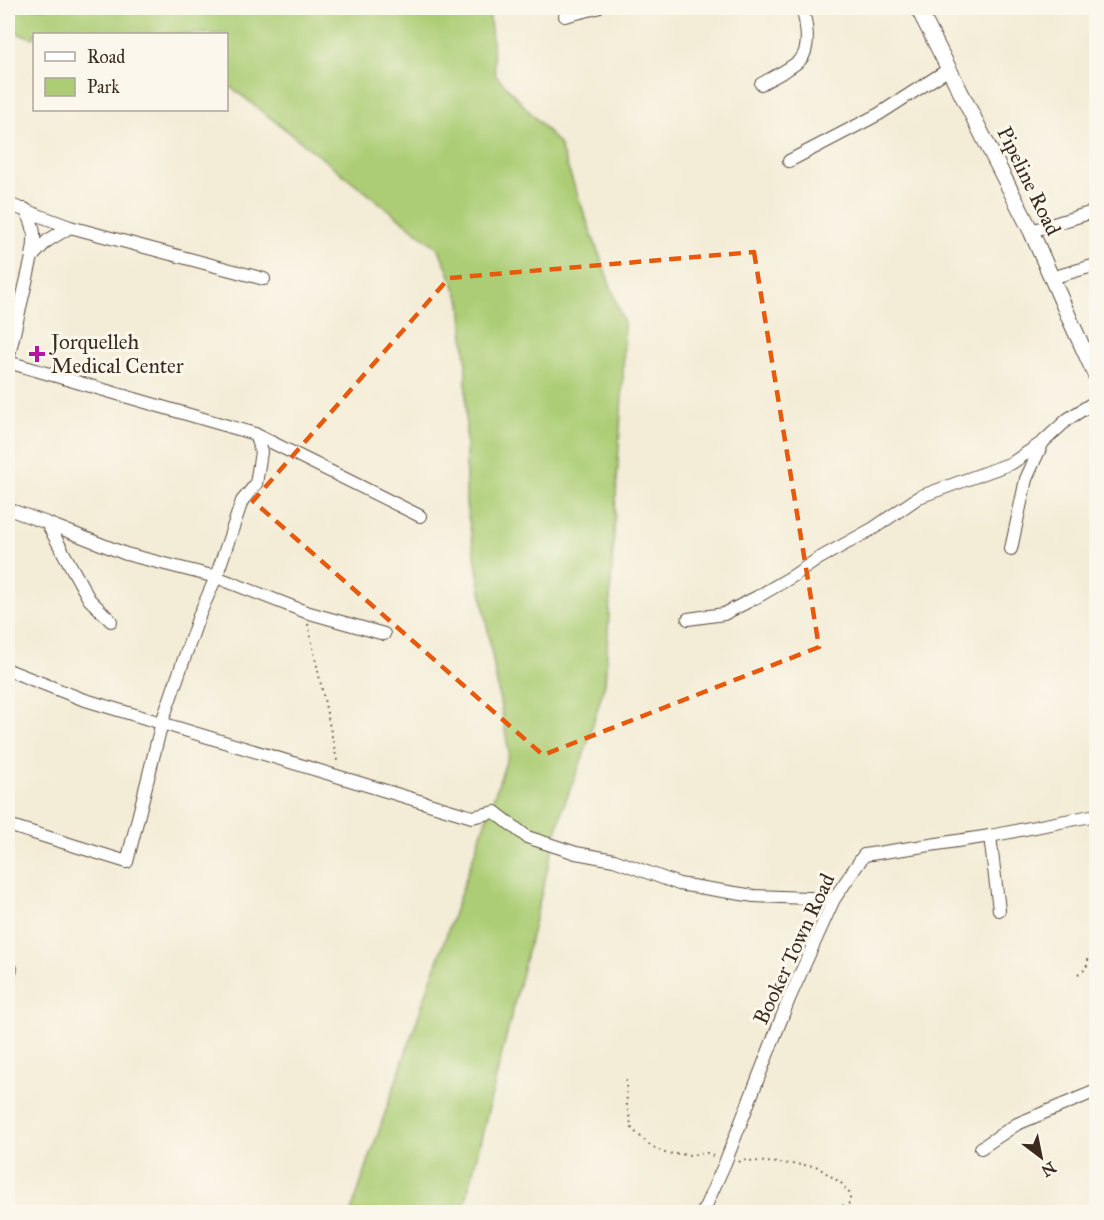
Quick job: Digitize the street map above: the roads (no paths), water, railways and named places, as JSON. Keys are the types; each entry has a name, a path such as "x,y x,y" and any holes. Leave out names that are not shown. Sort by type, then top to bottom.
{"street":[{"path":"566,16 597,8"},
{"path":"761,84 792,65 805,52 806,31 801,8"},
{"name":"Pipeline Road","path":"918,8 1031,231 1096,376"},
{"path":"789,161 879,114 949,69"},
{"path":"8,204 70,227 264,279"},
{"path":"26,209 33,222 36,239 8,360 255,434 420,516"},
{"path":"1031,231 1096,211"},
{"path":"32,257 47,242 70,227"},
{"path":"1052,278 1096,265"},
{"path":"688,619 724,614 874,528 919,496 1012,463 1043,442 1068,419 1096,401"},
{"path":"8,825 127,862 162,722 242,501 256,484 261,452 255,434"},
{"path":"1011,549 1026,479 1043,442"},
{"path":"8,509 126,554 216,577 306,612 384,634"},
{"path":"47,523 89,599 111,621"},
{"path":"8,670 82,699 472,818 495,812 527,837 576,853 614,860 679,884 754,896 834,899"},
{"name":"Booker Town Road","path":"703,1212 725,1163 789,999 834,899 864,855 990,836 1096,815"},
{"path":"990,836 999,910"},
{"path":"981,1148 1017,1124 1096,1090"}],"place":[{"name":"Jorquelleh Medical Center","path":"37,354"}]}
